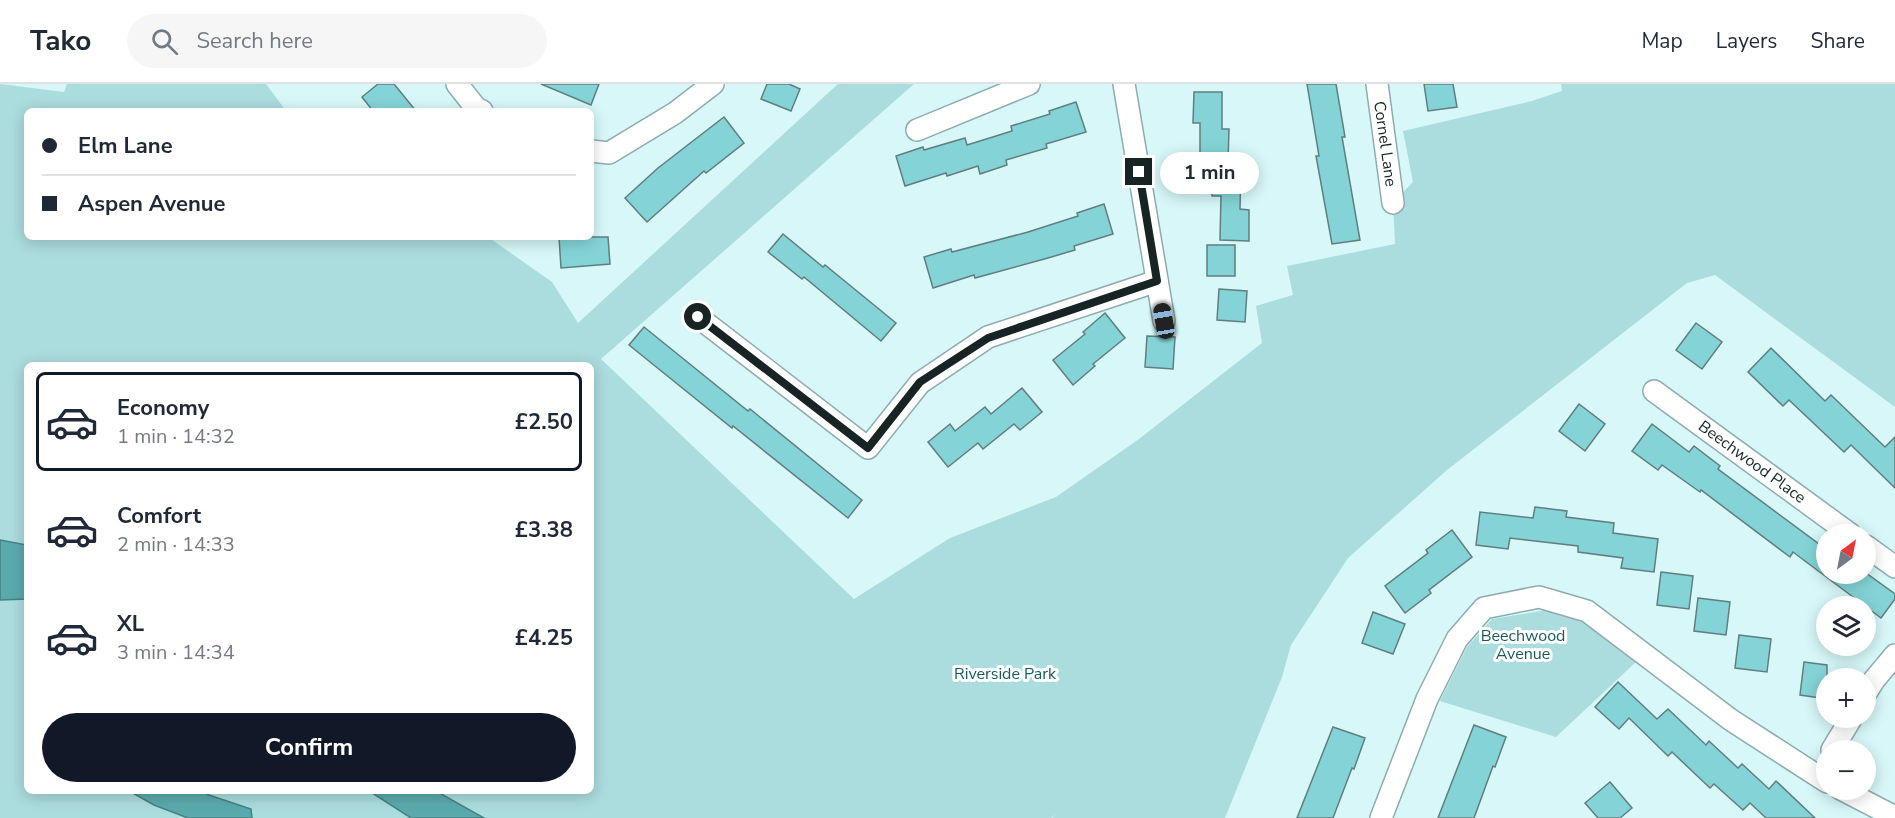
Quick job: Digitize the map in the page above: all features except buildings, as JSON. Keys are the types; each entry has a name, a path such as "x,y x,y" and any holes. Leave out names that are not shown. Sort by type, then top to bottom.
{"street":[{"path":"457,84 476,108"},
{"path":"594,151 609,153 675,113 713,84"},
{"path":"917,130 1029,84"},
{"path":"1125,84 1164,321"},
{"name":"Cornel Lane","path":"1377,84 1393,203"},
{"path":"698,317 868,448 920,382 988,338 1157,281"},
{"name":"Beechwood Place","path":"1654,391 1836,524"},
{"path":"1876,553 1895,567"},
{"path":"1381,818 1427,699 1457,639 1484,608 1539,597 1587,611 1731,720 1816,768"},
{"path":"1876,678 1895,655"},
{"path":"1862,800 1895,817"}],"green space":[{"name":"Riverside Park","path":"0,84 64,92 67,84 266,84 284,108 24,108 24,240 492,240 552,282 578,323 838,84 914,84 601,359 854,599 950,538 1056,497 1139,439 1262,343 1256,306 1293,295 1287,266 1395,244 1393,203 1413,182 1403,131 1532,101 1562,91 1561,84 1895,84 1895,407 1715,275 1687,283 1447,470 1348,558 1291,645 1282,677 1225,818 1052,818 1058,813 1051,818 0,818"},
{"name":"Beechwood Avenue","path":"1547,610 1585,621 1637,661 1556,737 1440,701 1467,647 1492,619"}],"shaded area":[{"path":"0,540 24,544 24,599 0,600"},
{"path":"134,794 207,794 251,809 252,818 188,818 154,805"},
{"path":"374,794 441,794 484,818 411,818"}],"route":[{"path":"698,317 868,448 920,382 988,338 1157,281 1139,172"}]}
